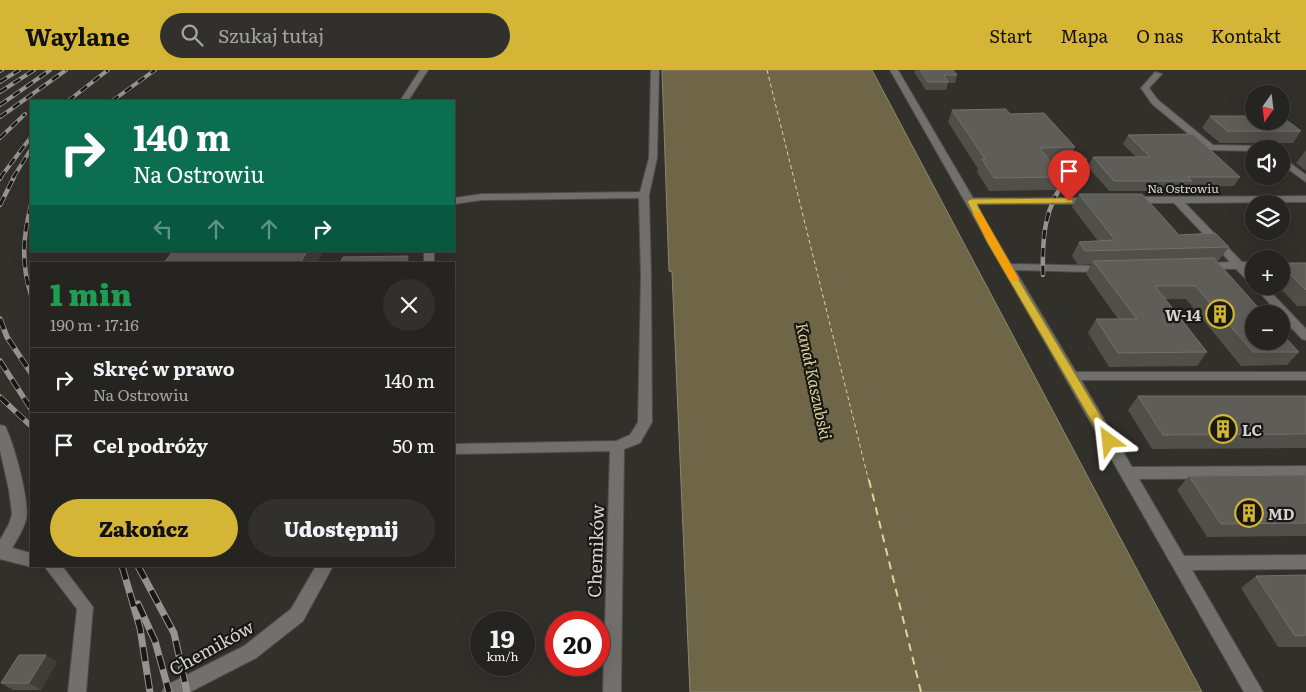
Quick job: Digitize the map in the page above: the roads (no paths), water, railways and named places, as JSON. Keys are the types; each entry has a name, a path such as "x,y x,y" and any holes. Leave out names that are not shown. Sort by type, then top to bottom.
{"lane":[{"path":"405,100 424,70"},
{"path":"455,449 618,446 635,439 645,422 646,277 644,195 653,158 655,70"},
{"path":"894,70 971,201 1006,267 1072,376 1254,692"},
{"path":"1158,74 1145,88 1155,102 1211,148 1245,149"},
{"path":"415,100 416,85"},
{"path":"1290,167 1306,180"},
{"path":"455,201 482,197 644,195"},
{"name":"Na Ostrowiu","path":"1119,200 1306,199"},
{"path":"971,201 1099,200"},
{"path":"1177,200 1245,271"},
{"path":"1192,267 1245,266"},
{"path":"1006,267 1042,267 1058,270 1115,268"},
{"path":"1267,295 1306,336"},
{"path":"1072,376 1306,376"},
{"path":"0,430 11,466 19,509 18,520 1,552 30,560"},
{"name":"Chemików","path":"612,692 618,446"},
{"path":"1128,473 1306,472"},
{"path":"1180,563 1306,562"},
{"path":"53,567 85,608 77,692"},
{"name":"Chemików","path":"171,692 250,652 297,616 324,567"}],"water":[{"name":"Kanał Kaszubski","path":"662,70 872,70 1202,692 690,692 672,272 669,271"}],"railway":[{"path":"0,82 19,70"},
{"path":"0,92 34,70"},
{"path":"0,105 50,70"},
{"path":"0,117 66,70"},
{"path":"69,100 108,70"},
{"path":"113,100 155,70"},
{"path":"0,138 25,114"},
{"path":"0,178 30,138"},
{"path":"13,178 30,151"},
{"path":"1068,177 1085,160"},
{"path":"0,205 14,177"},
{"path":"1043,275 1044,235 1049,211 1060,188 1068,177"},
{"path":"30,210 24,250 24,261 30,291"},
{"path":"0,319 7,337 30,372"},
{"path":"0,361 30,407"},
{"path":"0,397 30,425"},
{"path":"122,567 140,628 150,692"},
{"path":"139,567 174,633 187,692"},
{"path":"138,604 155,641 169,692"}],"place":[{"name":"W-14","path":"1220,314"},
{"name":"LC","path":"1223,429"},
{"name":"MD","path":"1249,513"}]}
